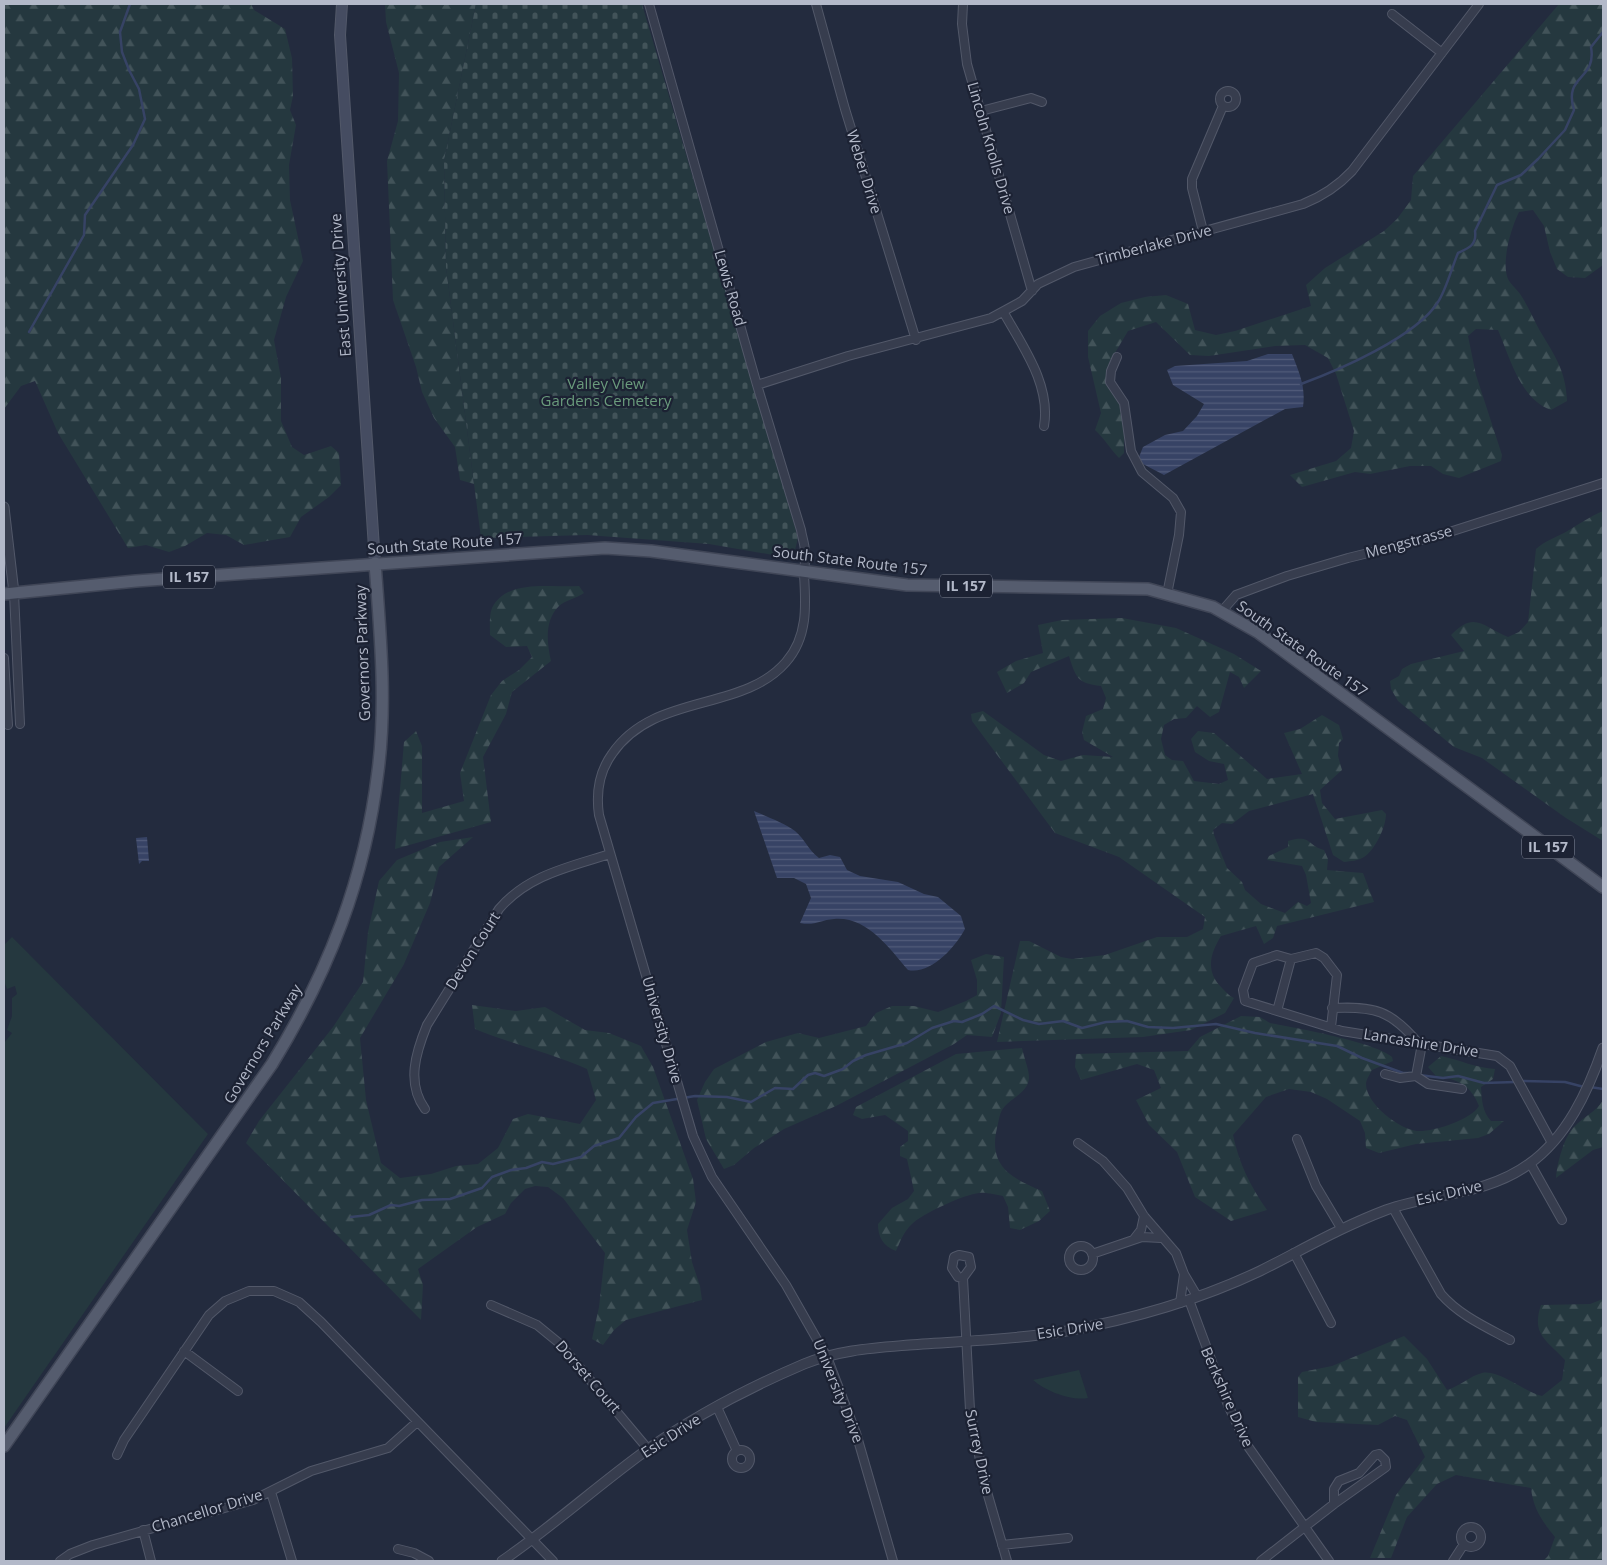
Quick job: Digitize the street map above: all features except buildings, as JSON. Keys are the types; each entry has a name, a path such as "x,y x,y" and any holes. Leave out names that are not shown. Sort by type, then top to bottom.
{"main road":[{"name":"East University Drive","path":"342,4 340,35 374,563"},
{"name":"South State Route 157","path":"9,594 136,581 612,548 650,550 906,585 1148,589 1191,599 1222,611 1258,633 1603,887"},
{"name":"Governors Parkway","path":"4,1446 272,1064 298,1022 340,932 360,869 379,770 381,676 374,563"}],"street":[{"name":"Lewis Road","path":"649,4 757,385 801,530 806,553 804,572"},
{"name":"Weber Drive","path":"816,4 847,118 916,340"},
{"name":"Lincoln Knolls Drive","path":"963,4 964,44 980,111 1032,291"},
{"name":"Timberlake Drive","path":"757,385 848,356 916,340 1004,312 1032,291 1038,284 1074,266 1303,204 1332,189 1352,171 1479,4"},
{"path":"1392,14 1442,53"},
{"path":"980,111 1031,98 1042,102"},
{"path":"1203,231 1192,188 1192,179 1223,106"},
{"path":"1004,312 1042,388 1046,411 1044,426"},
{"path":"1117,357 1111,370 1110,382 1124,403 1131,451 1142,472 1173,498 1181,512 1180,536 1167,594"},
{"name":"Mengstrasse","path":"1222,611 1236,595 1287,576 1348,558 1437,536 1603,483"},
{"path":"4,507 7,518 9,594 20,724"},
{"name":"University Drive","path":"804,572 804,625 787,661 774,673 757,684 646,721 618,745 602,772 598,791 599,815 683,1103 702,1158 712,1177 790,1290 827,1356 856,1433 893,1561"},
{"path":"4,658 8,725"},
{"name":"Devon Court","path":"425,1109 418,1097 415,1082 415,1063 419,1044 427,1025 499,909 513,894 529,882 610,854"},
{"path":"1277,1011 1290,959 1316,953 1324,958 1337,975 1330,1027"},
{"name":"Lancashire Drive","path":"1290,959 1277,955 1253,963 1243,990 1244,1001 1330,1027 1377,1038 1490,1054 1504,1060 1510,1066 1552,1143"},
{"path":"1332,1008 1369,1009 1390,1016 1402,1023 1420,1044 1416,1076"},
{"name":"Esic Drive","path":"502,1561 533,1540 648,1449 717,1407 804,1364 852,1350 1018,1337 1094,1326 1132,1317 1188,1300 1252,1274 1341,1228 1393,1208 1420,1200 1479,1188 1499,1180 1530,1164 1552,1143 1572,1114 1596,1068 1603,1048"},
{"path":"1385,1074 1400,1078 1416,1076 1428,1084 1462,1088"},
{"path":"1297,1140 1316,1186 1341,1228"},
{"name":"Berkshire Drive","path":"1078,1144 1103,1161 1116,1175 1144,1216 1161,1238 1176,1253 1184,1274 1188,1300 1206,1351 1238,1427 1252,1452 1329,1561"},
{"path":"1530,1164 1562,1220"},
{"path":"1393,1208 1441,1294 1448,1303 1458,1311 1510,1340"},
{"path":"1134,1239 1141,1230 1144,1216"},
{"path":"1092,1254 1142,1237 1161,1238"},
{"path":"1294,1253 1331,1323"},
{"path":"1184,1274 1188,1300"},
{"name":"Surrey Drive","path":"963,1278 969,1402 975,1442 1007,1561"},
{"path":"117,1455 124,1440 209,1315 231,1297 248,1290 262,1289 284,1294 299,1302 321,1322 554,1561"},
{"name":"Dorset Court","path":"491,1305 537,1324 559,1343 648,1449"},
{"path":"184,1351 238,1391"},
{"path":"717,1407 737,1452"},
{"name":"Chancellor Drive","path":"60,1561 70,1554 93,1544 253,1500 311,1471 388,1448 417,1422"},
{"path":"1261,1561 1334,1504 1386,1467 1385,1460 1380,1454 1375,1455 1359,1473 1339,1481 1334,1489 1334,1504"},
{"path":"271,1492 292,1561"},
{"path":"143,1530 151,1561"},
{"path":"1002,1545 1068,1538"},
{"path":"1454,1561 1464,1544"},
{"path":"398,1548 414,1553 429,1561"}],"green space":[{"path":"4,4 251,4 254,10 285,29 292,58 293,96 290,110 296,125 289,165 290,200 303,261 286,297 274,340 281,378 281,421 292,447 304,455 331,446 339,453 341,485 329,497 301,517 290,537 244,545 226,535 207,533 185,546 169,552 146,545 128,548 58,433 35,381 21,386 4,409"},
{"path":"385,4 476,4 444,161 446,267 474,484 460,480 455,447 434,418 422,392 416,367 393,300 387,161 398,121 399,73 386,22"},
{"name":"Valley View Gardens Cemetery","path":"476,4 642,4 798,538 795,550 779,556 709,544 587,535 481,538 446,267 444,161"},
{"path":"1559,4 1603,4 1603,265 1585,278 1568,277 1557,269 1550,252 1544,226 1533,210 1519,212 1510,236 1506,255 1506,272 1511,284 1525,301 1559,364 1567,401 1551,410 1540,405 1531,397 1517,376 1498,330 1476,329 1468,336 1476,375 1502,455 1501,461 1459,478 1443,474 1431,466 1410,466 1370,474 1355,472 1302,487 1290,475 1336,461 1351,448 1354,431 1336,374 1328,358 1305,345 1275,346 1209,356 1190,355 1156,322 1128,331 1109,363 1107,372 1108,385 1124,412 1124,453 1119,458 1095,430 1101,413 1088,357 1088,331 1100,316 1121,303 1145,297 1166,295 1188,304 1195,330 1216,335 1235,331 1311,306 1306,285 1325,268 1384,231 1397,219 1411,200 1413,176"},
{"path":"1603,511 1603,841 1566,818 1482,758 1454,747 1398,701 1391,689 1390,681 1399,676 1402,669 1411,664 1464,651 1451,635 1459,627 1467,623 1473,622 1485,625 1508,637 1519,632 1528,622 1536,549"},
{"path":"531,586 579,586 584,593 561,604 551,618 548,632 548,647 551,661 512,692 506,714 483,757 491,822 395,849 404,742 416,731 422,746 422,813 464,801 460,773 491,695 502,681 519,670 532,657 527,646 506,647 490,635 492,608 508,592 519,588"},
{"path":"1122,618 1176,628 1234,654 1261,671 1244,688 1239,677 1230,672 1219,712 1210,717 1197,706 1186,718 1174,719 1164,725 1161,739 1165,755 1172,760 1183,761 1194,781 1219,784 1228,780 1224,764 1209,761 1195,752 1191,739 1198,731 1214,733 1267,779 1302,774 1284,733 1300,729 1322,715 1339,725 1343,739 1339,743 1338,756 1342,770 1320,790 1322,803 1335,819 1382,810 1386,814 1379,838 1368,854 1354,861 1344,862 1333,855 1313,794 1249,811 1232,824 1222,823 1213,830 1227,868 1242,882 1245,890 1261,904 1285,913 1298,902 1307,906 1311,903 1306,875 1302,866 1267,860 1269,856 1288,847 1288,841 1296,839 1305,840 1324,850 1328,859 1327,870 1363,873 1374,902 1277,926 1273,938 1264,944 1256,926 1221,936 1214,949 1211,969 1217,982 1234,998 1225,1013 1191,1030 1143,1037 997,1042 1020,941 1029,941 1061,957 1072,959 1105,955 1157,937 1187,937 1203,929 1205,917 1119,857 1055,833 972,721 971,714 983,711 1044,755 1061,761 1083,755 1113,757 1084,740 1082,732 1086,716 1103,709 1106,698 1101,686 1087,683 1079,678 1069,656 1031,672 1024,683 1007,693 997,672 1016,661 1043,653 1038,625 1062,620"},
{"path":"473,837 439,867 430,903 404,964 360,1038 366,1100 381,1163 400,1178 431,1174 456,1166 478,1164 498,1148 513,1119 528,1114 580,1124 596,1100 587,1069 475,1029 472,1005 516,1011 545,1007 585,1030 609,1033 641,1046 653,1067 693,1179 696,1202 687,1230 692,1262 700,1286 702,1300 626,1320 614,1330 603,1345 592,1339 599,1307 605,1253 563,1198 548,1187 535,1186 525,1189 511,1203 505,1214 477,1227 418,1269 423,1285 421,1320 246,1143 259,1121 333,1027 363,982 368,932 379,881 397,860 440,842"},
{"path":"12,937 208,1134 4,1428 4,1043 12,1033 7,1030 12,1016 12,998 17,994 15,986 7,989 4,981 4,945"},
{"path":"986,954 1004,957 1001,1013 992,1037 967,1035 954,1044 836,1106 784,1129 754,1148 734,1165 724,1169 706,1139 697,1100 705,1082 714,1069 766,1042 798,1033 819,1038 866,1026 876,1013 892,1006 914,1006 938,1012 966,1001 977,995 977,980 971,960"},
{"path":"1241,1016 1260,1017 1270,1023 1353,1041 1383,1051 1392,1057 1393,1061 1372,1070 1366,1082 1367,1092 1377,1107 1393,1121 1401,1126 1417,1131 1451,1124 1468,1116 1479,1106 1472,1093 1462,1084 1436,1076 1428,1067 1441,1056 1495,1069 1493,1079 1481,1087 1482,1101 1484,1110 1491,1121 1504,1121 1489,1134 1478,1138 1416,1144 1379,1153 1366,1148 1365,1133 1360,1121 1327,1099 1311,1092 1289,1089 1266,1097 1233,1135 1238,1155 1246,1174 1267,1210 1231,1221 1195,1197 1177,1152 1149,1125 1136,1100 1161,1088 1154,1070 1137,1064 1081,1080 1075,1067 1076,1054 1188,1051 1200,1037"},
{"path":"1022,1048 1028,1071 1028,1083 1023,1091 1003,1108 997,1128 996,1152 1004,1169 1021,1181 1042,1191 1050,1211 1039,1221 1020,1230 1010,1228 1008,1207 1003,1196 985,1193 973,1194 944,1205 917,1220 907,1230 896,1251 885,1244 880,1237 878,1224 892,1208 908,1199 914,1191 907,1159 900,1156 900,1147 908,1141 908,1131 885,1115 862,1119 853,1115 856,1107 956,1054"},
{"path":"1603,1100 1603,1147 1593,1150 1556,1178 1562,1151 1570,1131 1597,1108"},
{"path":"1603,1299 1603,1561 1543,1561 1548,1556 1555,1537 1539,1514 1531,1488 1456,1475 1437,1484 1407,1517 1391,1558 1370,1558 1396,1495 1425,1457 1407,1420 1395,1416 1378,1425 1316,1422 1298,1417 1298,1377 1302,1372 1332,1366 1404,1336 1427,1359 1447,1390 1478,1374 1489,1373 1504,1377 1542,1396 1562,1380 1565,1360 1547,1342 1539,1330 1538,1315 1541,1305 1590,1304"},
{"path":"1079,1370 1088,1398 1066,1397 1044,1388 1033,1380"}],"water":[{"path":"1268,354 1292,354 1303,386 1303,407 1285,409 1164,475 1143,464 1139,457 1143,447 1165,435 1183,431 1197,416 1204,404 1173,385 1167,370 1175,366 1247,361"},
{"path":"754,811 791,828 819,858 830,855 840,857 847,870 860,876 898,882 924,894 938,897 961,916 965,929 961,936 948,952 933,964 925,968 908,970 885,943 867,928 857,923 846,919 834,919 814,923 800,923 811,898 806,884 794,878 777,878"},
{"path":"147,837 149,861 142,861 139,864 136,838"}],"waterway":[{"path":"29,332 84,235 85,215 133,145 145,119 139,89 122,52 120,32 130,4"},
{"path":"1301,384 1376,351 1413,328 1427,315 1441,297 1458,253 1469,248 1475,240 1475,231 1497,185 1521,175 1565,130 1574,110 1573,90 1589,66 1592,58 1591,47 1603,32"},
{"path":"351,1217 369,1215 391,1205 399,1206 422,1200 450,1199 482,1188 492,1177 511,1170 526,1168 542,1162 553,1164 581,1157 594,1146 619,1138 636,1117 653,1103 695,1096 727,1097 751,1102 775,1088 793,1089 808,1075 815,1073 824,1076 843,1069 853,1061 866,1055 907,1043 932,1028 954,1021 962,1022 982,1014 994,1006 1023,1020 1039,1024 1063,1021 1082,1028 1106,1022 1127,1021 1148,1027 1173,1028 1216,1024 1255,1033 1337,1046 1362,1058 1403,1073 1412,1073"},
{"path":"1419,1075 1443,1078 1458,1076 1484,1083 1515,1082"},
{"path":"1521,1081 1565,1082 1584,1087"},
{"path":"1590,1087 1603,1089"}]}
